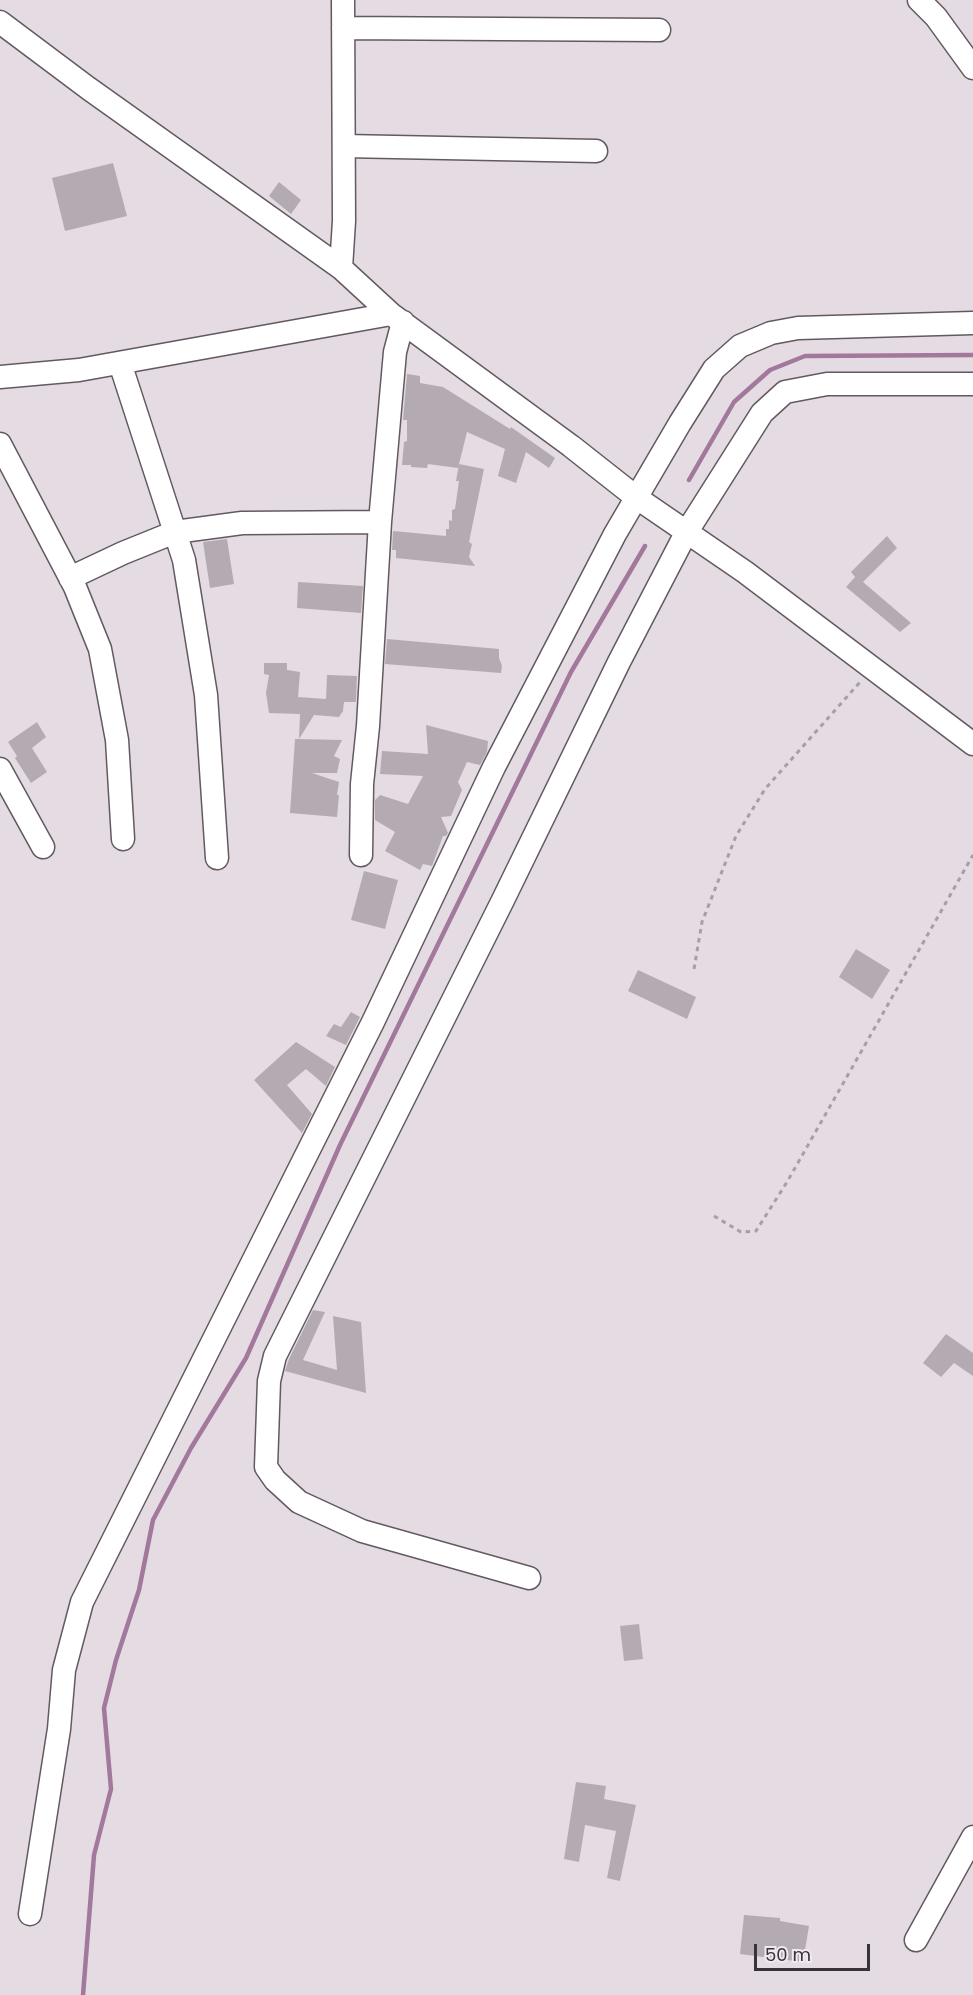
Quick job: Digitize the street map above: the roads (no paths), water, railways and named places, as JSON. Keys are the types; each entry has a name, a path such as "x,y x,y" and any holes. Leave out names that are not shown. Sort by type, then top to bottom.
{"street":[{"path":"340,268 344,220 343,0"},
{"path":"919,0 936,17 973,68"},
{"path":"0,22 88,88 340,268 397,318 571,446 637,498 745,573 973,744"},
{"path":"343,28 659,30"},
{"path":"344,146 596,151"},
{"path":"0,377 79,370 397,318"},
{"path":"361,855 362,784 397,318"},
{"path":"30,1914 59,1730 64,1670 82,1602 373,1023 494,767 615,534 714,369 740,346 771,333 798,328 973,323"},
{"path":"120,363 184,560 206,695 218,858"},
{"path":"529,1578 362,1531 299,1502 275,1480 266,1467 268,1381 274,1356 503,900 619,662 686,533 762,413 785,392 827,384 973,384"},
{"path":"0,444 70,578 100,649 117,740 123,839"},
{"path":"70,578 175,532 242,523 380,522"},
{"path":"0,769 43,847"},
{"path":"916,1940 973,1837"}],"waterway":[{"path":"689,480 734,402 770,370 805,356 973,355"},
{"path":"83,1995 94,1855 111,1789 104,1708 116,1660 139,1590 153,1520 191,1448 246,1358 340,1145 571,672 645,546"}]}
